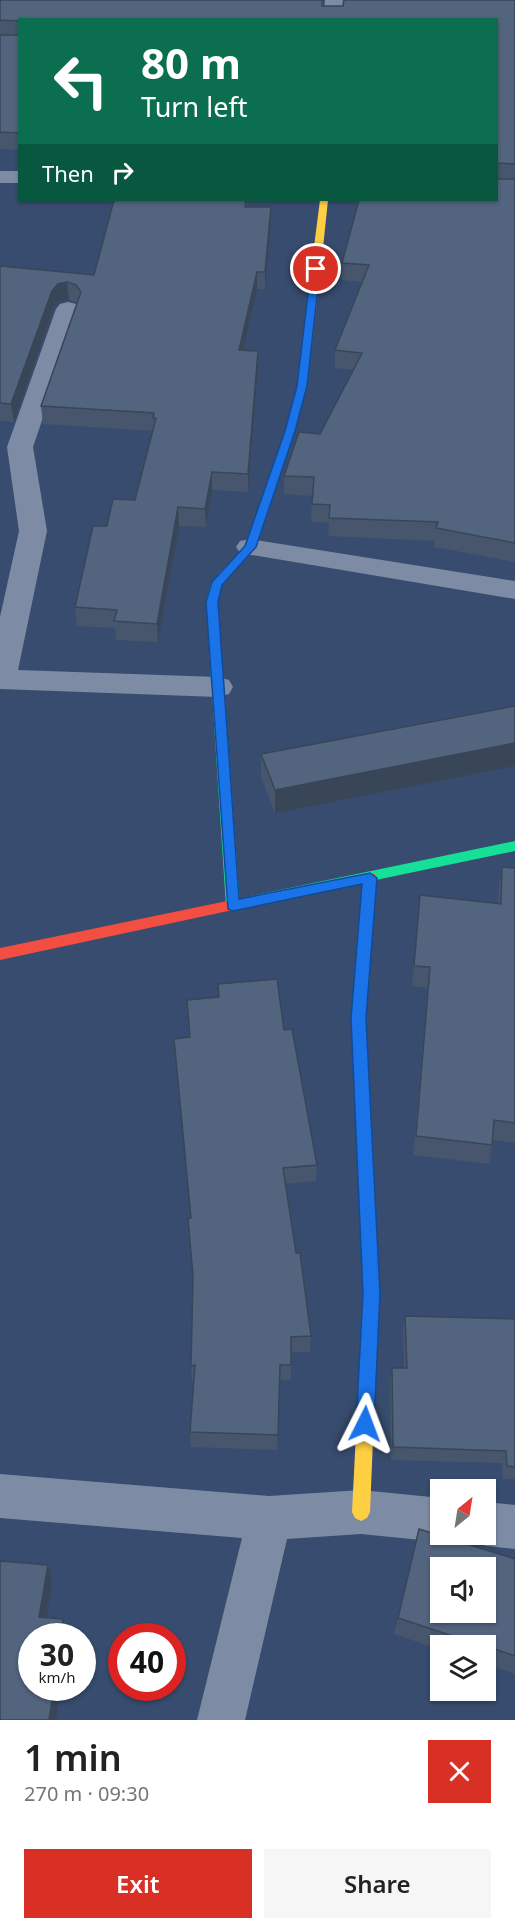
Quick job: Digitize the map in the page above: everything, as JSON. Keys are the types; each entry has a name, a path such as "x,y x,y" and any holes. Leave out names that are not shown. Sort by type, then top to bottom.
{"street":[{"path":"332,18 334,0"},
{"path":"0,177 18,177"},
{"path":"233,906 212,602 216,584 250,547 290,431 302,386 324,201"},
{"path":"68,309 20,447 33,531 1,679 218,687"},
{"path":"250,547 515,590"},
{"path":"0,954 515,846"},
{"path":"361,1512 371,1294 359,1018 370,878"},
{"path":"0,1496 269,1518 361,1512 430,1519"},
{"path":"221,1720 269,1518"},
{"path":"496,1525 515,1527"}],"building":[{"path":"0,0 322,0 322,6 343,6 344,0 515,0 515,164 498,163 498,18 18,18 18,21 0,20"},
{"path":"0,35 18,35 18,133 0,132"},
{"path":"498,179 515,179 515,543 436,528 438,522 329,518 330,505 312,504 314,477 284,476 299,432 320,434 362,353 335,350 369,265 342,263 359,201 498,201"},
{"path":"114,201 246,201 245,207 271,207 265,272 257,272 239,350 258,351 248,474 212,472 205,509 178,507 157,624 114,621 117,610 75,607 93,526 107,526 113,499 135,500 156,418 153,418 154,413 41,406 81,292 76,285 67,282 58,284 52,291 11,404 0,403 0,266 94,275"},
{"path":"515,706 515,743 275,790 261,754"},
{"path":"502,867 515,868 515,1123 494,1120 492,1145 416,1136 430,967 414,966 420,895 501,904"},
{"path":"277,979 284,1030 292,1029 317,1165 283,1168 296,1253 300,1253 311,1336 291,1337 291,1365 280,1365 278,1435 190,1432 195,1365 191,1366 193,1276 188,1218 191,1218 174,1039 190,1037 187,1000 219,997 218,984"},
{"path":"405,1316 515,1319 515,1467 507,1466 506,1451 393,1447 392,1368 407,1368"},
{"path":"419,1529 430,1532 430,1545 470,1545 515,1559 515,1656 496,1649 496,1635 450,1635 398,1618"},
{"path":"0,1561 48,1565 39,1617 63,1619 63,1623 18,1623 18,1701 52,1701 49,1720 0,1720"}],"traffic: fast":[{"path":"222,577 216,584 212,602 233,906"},
{"path":"256,900 515,846"}],"traffic: slow":[{"path":"314,286 324,201"},
{"path":"361,1057 371,1294 361,1512"}],"traffic: jam":[{"path":"222,577 250,547 290,431 302,386 314,286"},
{"path":"361,1057 359,1018 370,878"},
{"path":"0,954 256,900"}],"route":[{"path":"316,269 302,386 290,431 250,547 244,557 216,584 212,602 233,906 370,878 367,940 359,1018 371,1294 365,1424"}]}
